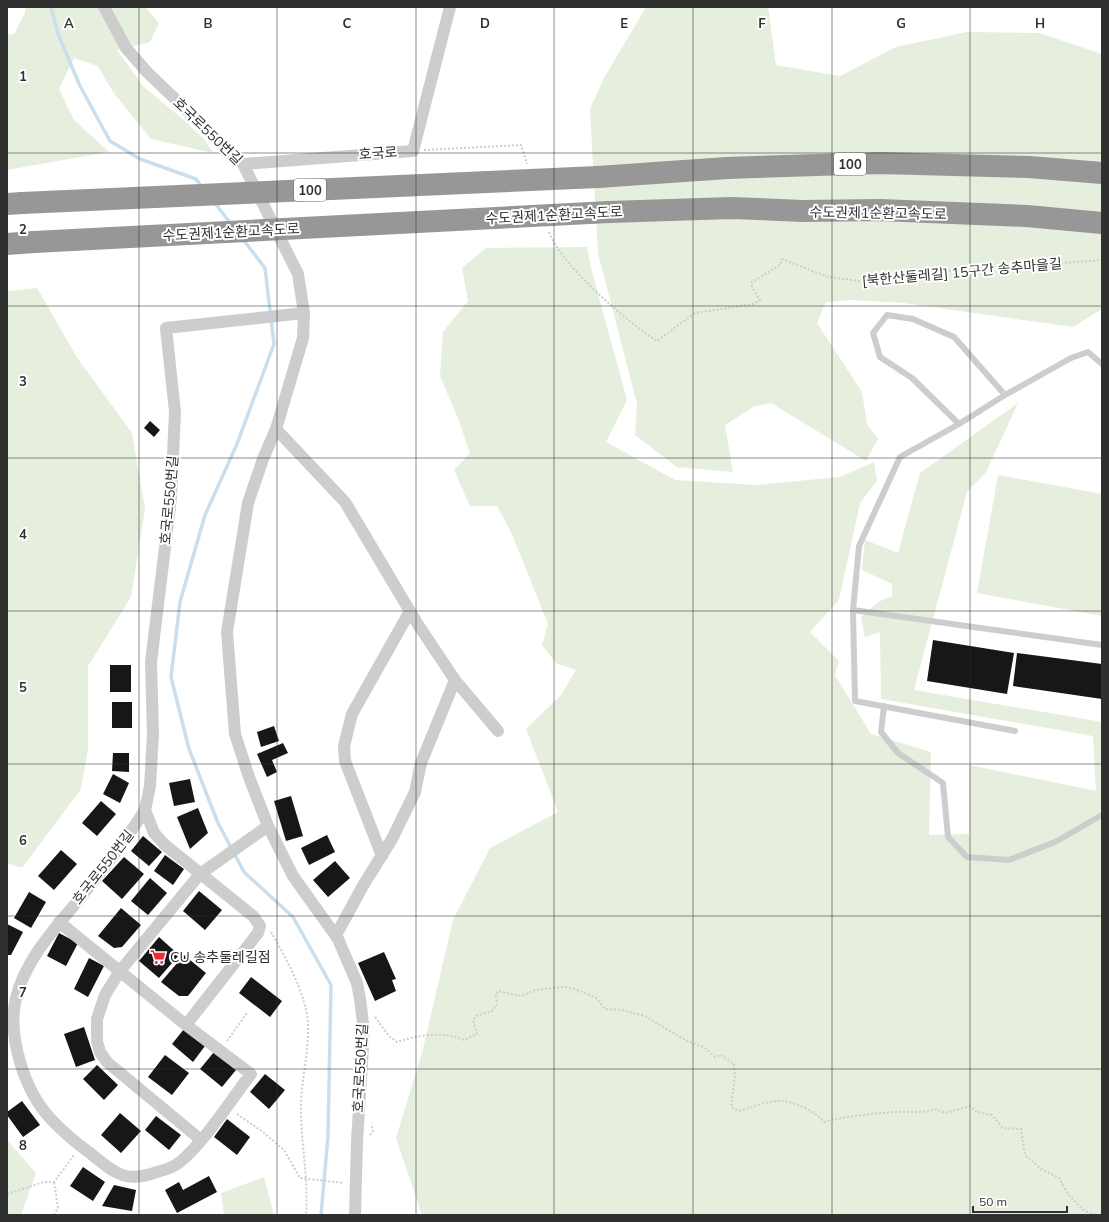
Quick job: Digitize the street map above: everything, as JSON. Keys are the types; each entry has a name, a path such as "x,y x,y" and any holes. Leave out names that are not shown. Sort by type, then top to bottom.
{"highway":[{"name":"100","path":"14,204 598,177 727,168 880,164 1029,167 1102,173"},
{"name":"수도권제1순환고속도로","path":"7,244 610,212 732,208 803,211 880,210 1027,216 1102,223"}],"street":[{"name":"호국로550번길","path":"104,7 126,48 147,72 243,164 298,274 304,313 303,338 276,429 263,459 248,503 228,632 235,734 268,826 293,876 336,935 353,972 360,999 364,1031 355,1184 355,1215"},
{"name":"호국로","path":"243,164 413,151 450,7"},
{"name":"호국로550번길","path":"59,922 186,1025 251,1074 201,1140 179,1162 156,1173 139,1176 126,1176 113,1172 80,1146 49,1117 29,1084 19,1061 13,1018 16,998 23,977 33,958 59,922 127,838 144,810 150,786 153,734 151,662 171,498 175,412 166,328 304,313"},
{"path":"276,429 345,502 410,611 455,680 498,731"},
{"path":"382,856 344,761 344,746 352,714 410,611"},
{"path":"336,935 364,884 382,856 415,792 421,763 455,680"},
{"name":"호국로550번길","path":"144,810 154,833 165,845 253,916 260,926"},
{"path":"201,1140 116,1071 100,1052 97,1041 96,1019 104,995 120,971 200,874 268,826"},
{"path":"186,1025 258,934 260,926"}],"lane":[{"path":"959,424 912,378 880,358 873,333 887,316 913,319 954,337 1005,395"},
{"path":"1015,730 855,701 853,610 859,546 900,457 1071,358 1088,352 1102,364"},
{"path":"853,610 1102,644"},
{"path":"884,706 881,732 898,753 943,783 948,837 967,857 1009,860 1055,842 1102,816"}],"path":[{"name":"[북한산둘레길] 15구간 송추마을길","path":"657,341 695,313 754,304 760,300 752,287 752,282 780,266 782,259 822,276 860,281 881,276 1102,260"},
{"path":"260,926 266,927 271,932 288,961 302,998 308,1022 308,1043 301,1103 306,1179 306,1215"},
{"path":"360,999 371,1008 377,1021 389,1036 397,1042 413,1037 449,1035 464,1040 477,1034 473,1020 476,1016 492,1011 497,1005 496,996 498,991 521,996 535,990 563,987 575,988 596,998 605,1009 622,1010 645,1016 687,1041 704,1047 715,1057 721,1055 734,1064 735,1076 732,1107 740,1111 775,1100 794,1103 820,1116 824,1122 840,1118 892,1112 924,1113 936,1109 945,1113 970,1106 978,1112 992,1115 1003,1128 1021,1129 1025,1155 1041,1169 1058,1178 1068,1194 1084,1210 1096,1215"},
{"path":"221,1050 248,1013"},
{"path":"226,1106 263,1132 284,1150 300,1178 355,1184"},
{"path":"54,1215 58,1208 54,1182 80,1146"},
{"path":"7,1194 44,1182 54,1182"}],"green space":[{"path":"25,7 145,7 159,23 150,42 117,50 143,86 205,140 213,153 151,139 113,92 98,66 74,58 59,89 74,120 109,152 7,170 7,35 14,34 25,13"},
{"path":"646,7 768,7 776,65 840,76 896,47 967,32 1039,33 1102,54 1102,309 1073,327 904,303 851,300 826,302 817,323 862,392 867,424 878,439 866,461 771,403 755,406 725,425 733,472 677,467 635,435 637,404 598,253 590,109 604,78"},
{"path":"587,247 591,268 627,400 606,442 675,480 756,485 840,477 874,462 877,481 860,503 839,600 810,632 839,661 835,675 871,734 931,752 929,835 969,834 969,765 1096,791 1093,736 881,699 880,632 865,637 861,617 878,602 892,596 892,584 862,570 865,540 898,553 920,473 1018,403 986,472 967,492 914,690 1102,722 1102,1215 422,1215 396,1138 422,1053 453,920 490,848 558,812 526,729 561,695 576,670 556,663 542,645 548,624 511,532 497,506 470,506 454,470 470,453 459,421 440,376 443,332 468,301 462,268 486,248"},
{"path":"37,288 78,359 132,433 145,509 131,597 88,666 88,749 81,789 22,868 7,863 7,291"},
{"path":"998,475 1102,494 1102,616 977,593"},
{"path":"7,1140 36,1173 21,1215 7,1215"},
{"path":"264,1177 274,1215 224,1215 221,1193"}],"building":[{"path":"150,421 160,430 154,437 144,428"},
{"path":"933,640 1014,653 1007,694 927,681"},
{"path":"1017,653 1102,664 1102,699 1013,686"},
{"path":"110,665 131,665 131,692 110,692"},
{"path":"112,702 132,702 132,728 112,728"},
{"path":"274,726 279,741 261,747 257,732"},
{"path":"283,743 288,753 272,760 277,772 267,777 257,754"},
{"path":"113,753 129,753 129,772 112,771"},
{"path":"113,774 129,783 120,803 103,794"},
{"path":"190,779 195,802 174,806 169,783"},
{"path":"291,796 303,836 286,841 274,801"},
{"path":"101,801 116,814 97,836 82,823"},
{"path":"198,808 208,833 190,849 177,817"},
{"path":"327,835 335,852 309,865 301,848"},
{"path":"143,836 162,852 149,866 131,851"},
{"path":"61,850 77,864 54,890 38,876"},
{"path":"165,855 184,869 173,885 154,871"},
{"path":"124,857 144,874 122,899 102,881"},
{"path":"335,861 350,878 328,897 313,880"},
{"path":"150,878 167,893 148,915 131,901"},
{"path":"199,891 222,910 205,930 183,911"},
{"path":"29,892 46,902 31,928 14,918"},
{"path":"121,908 141,925 122,947 114,948 98,936"},
{"path":"7,924 23,932 11,955 7,955"},
{"path":"59,933 78,943 66,966 47,956"},
{"path":"159,937 179,955 159,978 139,961"},
{"path":"384,952 396,979 392,980 396,991 375,1001 358,963"},
{"path":"184,955 206,973 188,996 179,996 161,982"},
{"path":"89,958 104,966 88,997 74,989"},
{"path":"251,977 282,1001 270,1017 239,993"},
{"path":"84,1027 95,1060 76,1067 64,1034"},
{"path":"184,1029 205,1046 193,1062 172,1044"},
{"path":"214,1052 236,1070 222,1087 200,1069"},
{"path":"165,1055 189,1073 172,1095 148,1077"},
{"path":"97,1065 118,1085 104,1100 83,1079"},
{"path":"265,1074 285,1090 269,1109 250,1092"},
{"path":"22,1101 40,1125 23,1137 7,1115 7,1112"},
{"path":"120,1113 141,1131 121,1153 101,1135"},
{"path":"156,1116 181,1135 169,1150 145,1130"},
{"path":"227,1119 250,1137 237,1155 214,1137"},
{"path":"83,1167 105,1182 93,1201 70,1186"},
{"path":"209,1176 217,1192 177,1213 165,1190 179,1182 183,1190"},
{"path":"114,1185 136,1190 132,1211 102,1206"}],"waterway":[{"path":"51,7 58,34 80,86 110,141 140,159 196,179 203,188"},
{"path":"214,202 231,224"},
{"path":"242,238 265,268 274,344 237,444 205,515 180,602 171,677 189,749 218,823 244,872 293,917 331,985 328,1136 321,1215"}],"place":[{"name":"CU 송추둘레길점","path":"158,957"}]}
